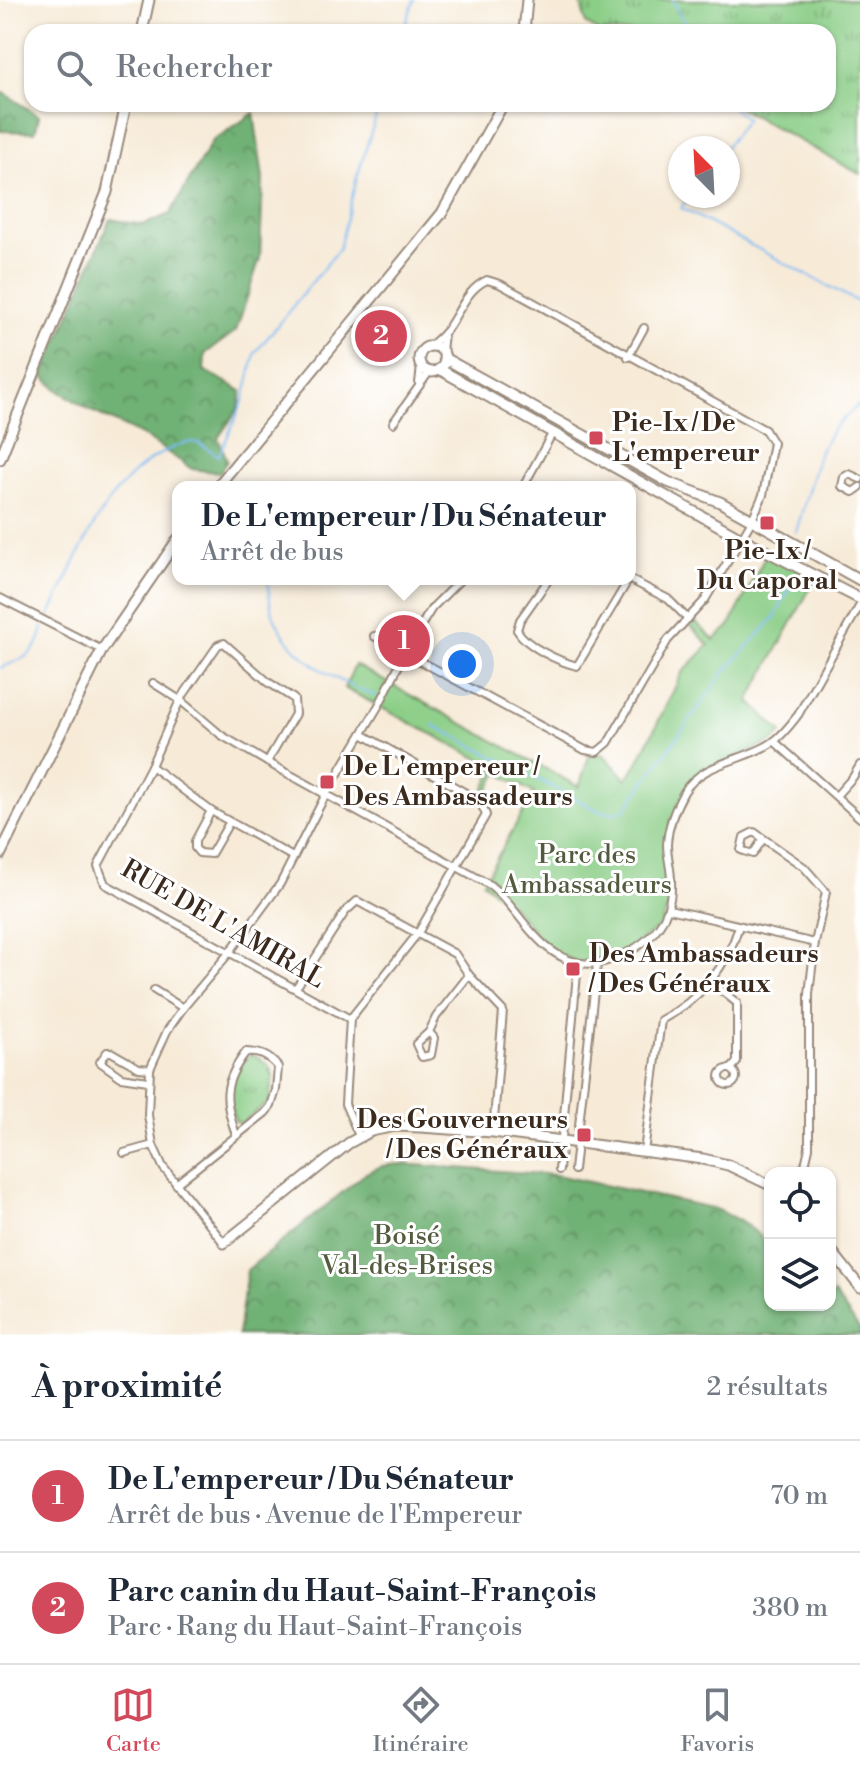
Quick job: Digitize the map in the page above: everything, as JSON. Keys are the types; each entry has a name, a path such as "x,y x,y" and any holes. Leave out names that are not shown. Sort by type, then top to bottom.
{"street":[{"path":"144,24 149,0"},
{"path":"525,24 527,0"},
{"path":"0,459 107,192 124,112"},
{"path":"222,481 442,213 499,112"},
{"path":"374,636 576,746 597,752 608,743 668,640 705,600 751,522 763,495 773,443 770,436 500,284 487,280 458,309 444,333 420,354 430,369 556,426 668,482 720,502 751,522 860,580"},
{"path":"628,357 644,328"},
{"path":"393,423 443,355 444,333"},
{"path":"430,347 741,538 860,599"},
{"path":"526,481 556,426"},
{"path":"860,479 849,474 844,477 842,486 853,492 860,487"},
{"path":"0,855 102,650 172,548"},
{"path":"636,583 668,599 688,619"},
{"path":"455,585 432,608 406,652 326,794 280,884 167,1031 148,1081 149,1124 153,1145 163,1167 224,1243 359,1136 396,1126 493,1132 644,1152 728,1165 764,1182"},
{"path":"545,585 520,620 517,630 522,638 567,664 577,666 625,585"},
{"path":"0,598 102,650"},
{"path":"153,683 180,700 221,735 490,885 547,948 578,963 597,964 635,951 660,926 669,909 671,879 667,845 671,821 684,793 708,771 774,741 798,715 860,605"},
{"name":"RUE DE L'AMIRAL","path":"267,762 295,714 294,699 268,682 224,643 213,648 180,700 151,766 98,866 105,884 350,1019"},
{"path":"359,1136 345,1104 350,1019 418,933 486,815 480,801 362,734"},
{"path":"774,741 860,818"},
{"path":"836,796 860,765"},
{"path":"151,766 229,823 293,857"},
{"path":"211,811 195,841 199,853 211,854 229,823"},
{"path":"763,839 804,867 826,892 815,943 809,994 809,1148 804,1167"},
{"path":"296,988 345,912 357,901 455,954 469,975 503,1011 493,1132"},
{"path":"669,909 815,943"},
{"path":"644,1152 661,1020 711,982 734,942 739,926"},
{"path":"559,1170 578,963"},
{"path":"574,1170 597,964"},
{"path":"429,1032 436,1017 469,975"},
{"path":"711,982 737,1003 737,1062 731,1069"},
{"path":"154,990 183,1008"},
{"path":"148,1081 121,1077 100,1062 107,1052 111,1052 139,1068 150,1069"},
{"path":"176,1184 236,1135 271,1106 278,1067 270,1057 260,1053 246,1052 227,1090 227,1108 236,1135"},
{"path":"124,1153 153,1145"},
{"path":"836,1257 860,1287"}],"green space":[{"path":"580,0 860,0 860,174 747,112 836,112 836,24 586,24"},
{"path":"0,93 24,106 24,112 39,116 35,132 0,131"},
{"path":"254,113 263,178 260,258 236,331 205,354 204,370 242,391 239,408 218,438 227,460 220,473 192,469 144,436 59,391 43,376 110,219 143,225 170,214 212,141"},
{"name":"Parc des Ambassadeurs","path":"768,551 817,576 749,701 782,733 774,741 723,763 690,785 671,821 667,846 671,900 660,926 618,957 578,963 547,948 515,909 483,882 534,793 498,773 483,799 480,797 494,771 491,765 344,688 355,665 579,787 589,756 603,754 626,779 638,763 682,673 709,645 686,621 690,617 714,640 729,627"},
{"path":"253,1054 273,1074 269,1102 241,1123 236,1122 230,1106 231,1090 239,1068"},
{"name":"Boisé Val-des-Brises","path":"399,1164 556,1175 712,1208 736,1219 764,1241 764,1311 836,1311 836,1297 860,1330 860,1335 238,1335 247,1270 366,1173 382,1166"}],"waterway":[{"path":"406,24 414,0"},
{"path":"673,0 685,24"},
{"path":"48,618 82,546 126,480 145,463 186,443 198,443 219,456 244,399 255,353 339,249 377,112"},
{"path":"734,136 746,119 738,112"},
{"path":"681,208 860,303"},
{"path":"796,532 820,451 833,429 860,403"},
{"path":"269,585 272,611 279,627 301,654 328,674 376,696"},
{"path":"433,725 597,810 612,813 625,810 721,676 775,617 791,586"},
{"path":"0,668 34,650 43,627"}],"place":[{"name":"Parc canin du Haut-Saint-François","path":"381,336"},
{"name":"Pie-Ix / De L'empereur","path":"596,438"},
{"name":"Pie-Ix / Du Caporal","path":"767,523"},
{"name":"De L'empereur / Du Sénateur","path":"404,641"},
{"name":"De L'empereur / Des Ambassadeurs","path":"327,782"},
{"name":"Des Ambassadeurs / Des Généraux","path":"573,969"},
{"name":"Des Gouverneurs / Des Généraux","path":"584,1135"}]}
